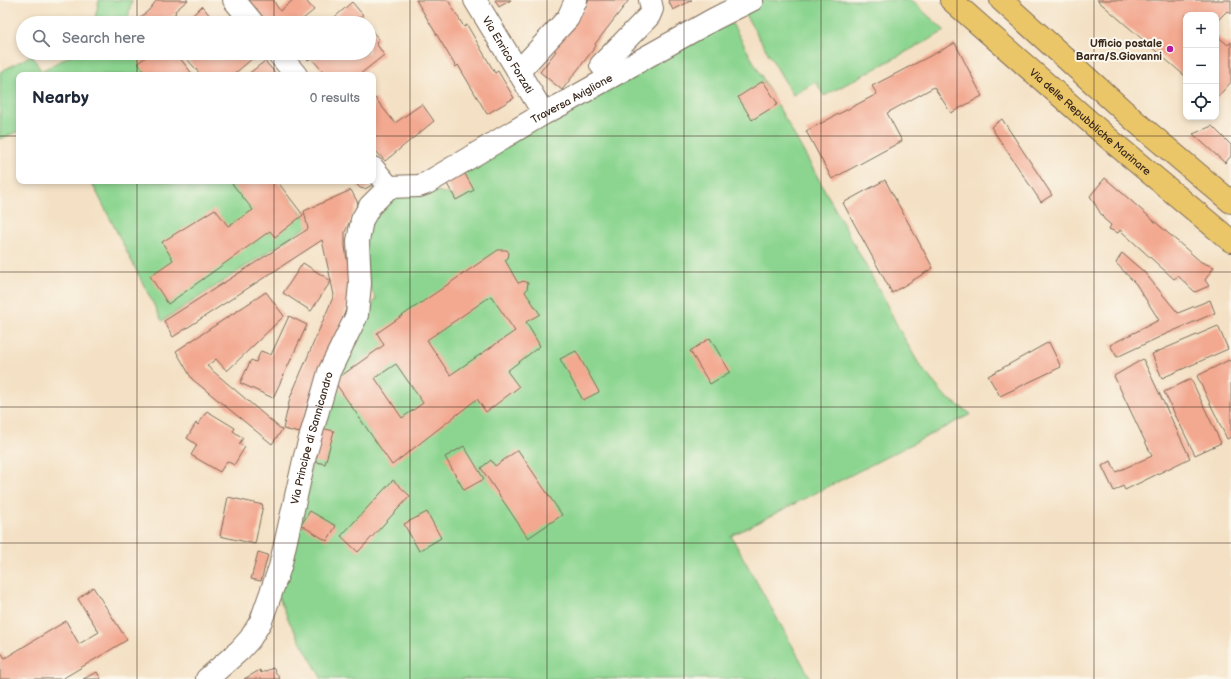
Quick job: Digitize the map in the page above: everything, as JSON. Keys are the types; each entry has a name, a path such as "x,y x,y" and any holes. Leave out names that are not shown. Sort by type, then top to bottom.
{"main road":[{"name":"Via delle Repubbliche Marinare","path":"952,0 1115,144 1231,241"},
{"path":"1001,0 1135,121 1231,202"}],"street":[{"path":"234,0 247,16"},
{"name":"Via Enrico Forzati","path":"475,0 541,109"},
{"path":"518,72 568,18 576,0"},
{"path":"601,65 649,16 652,9 650,0"},
{"path":"671,27 722,0"},
{"name":"Traversa Aviglione","path":"389,187 413,187 427,182 543,114 714,19 752,0"},
{"path":"284,60 294,72"},
{"path":"376,172 389,187"},
{"name":"Via Principe di Sannicandro","path":"207,679 240,650 250,639 261,621 271,596 280,567 305,456 329,372 357,315 360,284 358,241 362,220 370,206 389,187"}],"green space":[{"path":"99,0 132,0 128,16 96,16"},
{"path":"766,0 911,0 945,31 824,96 816,82 793,95 743,11"},
{"path":"723,21 733,25 920,366 946,397 971,414 731,536 811,679 322,679 290,623 277,593 335,378 376,298 372,292 367,272 365,237 372,216 391,195 431,189 457,197 445,174"},
{"path":"23,60 35,60 41,71 62,60 180,60 190,72 16,72 16,132 0,139 0,72"},
{"path":"93,184 278,184 311,224 162,321"}],"building":[{"path":"157,0 188,0 175,11 176,13 172,16 142,16"},
{"path":"241,0 273,0 280,11 293,0 309,0 307,2 314,10 307,16 255,16"},
{"path":"416,0 448,0 464,27 467,25 495,73 498,71 514,98 487,114 458,65 456,67"},
{"path":"495,0 511,0 499,7"},
{"path":"589,0 629,0 562,90 540,72 556,51 553,49 587,6 585,5"},
{"path":"668,0 692,0 673,10"},
{"name":"Ufficio postale Barra/S.Giovanni","path":"1097,0 1231,0 1231,14 1227,11 1219,19 1219,12 1183,12 1183,74"},
{"path":"352,2 363,15 362,16 336,16"},
{"path":"202,6 210,16 192,16"},
{"path":"376,36 379,39 376,43"},
{"path":"1219,38 1228,45 1231,42 1231,82 1219,96"},
{"path":"376,43 384,55 363,72 323,72 313,60 376,60"},
{"path":"955,43 982,96 951,113 934,87 887,113 902,141 832,179 806,131 877,94 872,86"},
{"path":"142,60 181,60 191,72 145,72 138,63"},
{"path":"188,60 251,60 237,72 198,72"},
{"path":"265,61 274,72 251,72"},
{"path":"763,81 778,104 752,120 738,97"},
{"path":"376,99 395,123 422,104 434,121 385,161 376,151"},
{"path":"1002,119 1052,195 1041,202 991,127"},
{"path":"1212,126 1231,145 1231,156 1225,163 1193,134"},
{"path":"460,165 474,190 456,200 442,175"},
{"path":"1105,178 1201,262 1214,267 1205,280 1209,286 1195,292 1178,276 1174,279 1120,230 1118,233 1109,229 1111,225 1104,219 1090,196"},
{"path":"885,180 933,268 892,293 843,203"},
{"path":"232,184 279,184 303,215 275,237 270,231 168,304 150,276 173,260 162,242 215,209 228,226 253,210"},
{"path":"357,184 372,184 365,189 360,188"},
{"path":"351,190 358,203 345,232 345,246 352,292 338,332 310,396 300,433 283,429 290,398 334,295 322,240 173,337 164,321 308,229 304,211"},
{"path":"498,250 507,250 509,253 508,258 505,260 518,283 524,281 528,283 525,292 540,314 526,322 540,346 507,371 519,387 486,412 477,399 392,465 334,381 384,345 377,333","holes":["491,296 515,331 450,375 427,340","396,364 423,403 402,418 375,378"]},
{"path":"1122,253 1144,272 1178,313 1210,300 1215,313 1117,357 1110,345 1159,320 1136,284 1116,263"},
{"path":"303,263 331,281 311,311 283,293"},
{"path":"266,292 284,316 227,371 216,359 207,366 282,430 272,444 192,379 176,351"},
{"path":"289,316 307,325 273,398 240,383 251,360 256,362 261,351 271,355"},
{"path":"1218,326 1228,349 1162,378 1152,354"},
{"path":"710,338 730,372 710,384 690,351"},
{"path":"1049,342 1061,367 1000,396 988,376"},
{"path":"576,351 599,392 583,400 560,359"},
{"path":"1143,359 1190,458 1125,490 1123,486 1114,491 1102,466 1111,461 1116,472 1152,456 1114,376"},
{"path":"1229,360 1231,363 1231,437 1227,439 1197,376"},
{"path":"1191,379 1221,443 1195,455 1164,392"},
{"path":"207,411 235,428 233,431 243,438 239,444 245,447 234,465 227,461 220,472 191,455 197,445 187,438 196,423 198,425"},
{"path":"321,428 334,431 325,464 312,461"},
{"path":"464,446 484,479 464,490 445,457"},
{"path":"518,450 562,515 528,538 481,468 491,460 495,466"},
{"path":"393,480 410,496 358,552 341,536"},
{"path":"228,497 263,505 255,544 220,536"},
{"path":"310,511 336,526 327,541 301,525"},
{"path":"427,512 441,538 419,551 404,524"},
{"path":"258,552 268,555 261,581 251,579"},
{"path":"93,587 127,640 62,679 0,679 0,651 5,658 66,621 79,644 99,632 78,599"},
{"path":"273,668 280,679 244,679 260,670 261,673"},
{"path":"97,672 101,679 83,679"}],"place":[{"name":"Ufficio postale Barra/S.Giovanni","path":"1170,49"}]}
